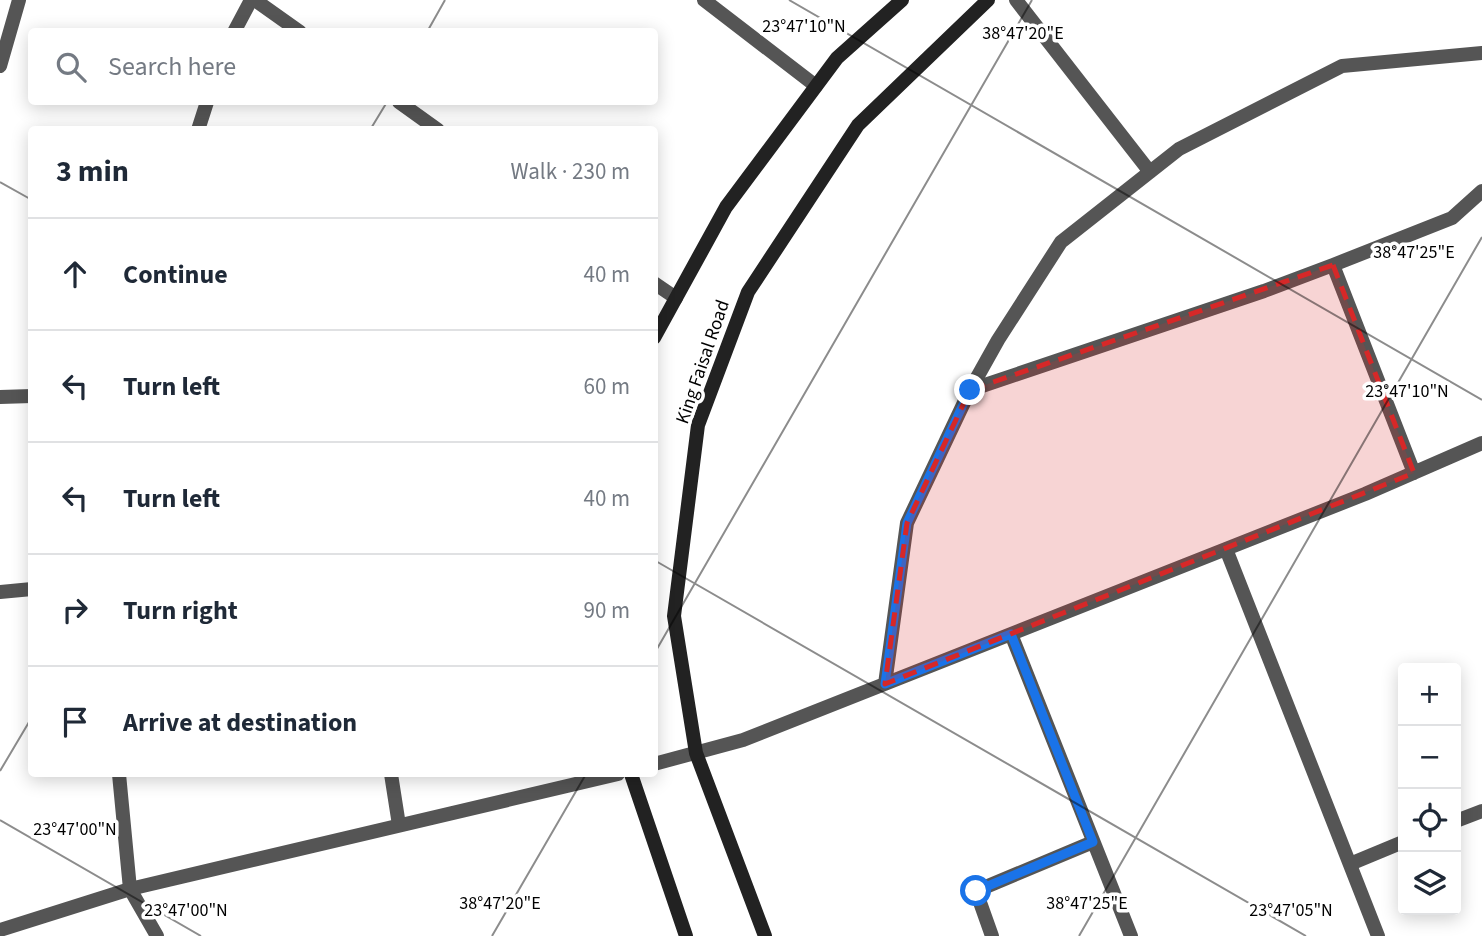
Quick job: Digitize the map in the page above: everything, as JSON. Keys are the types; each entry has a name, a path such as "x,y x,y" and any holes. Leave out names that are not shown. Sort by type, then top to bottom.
{"street":[{"path":"0,66 19,0"},
{"path":"236,28 253,0 294,28"},
{"path":"704,0 816,86"},
{"path":"658,331 726,207 836,58 902,0"},
{"name":"King Faisal Road","path":"765,936 696,753 674,616 698,425 748,292 858,125 988,0"},
{"path":"1016,0 1150,172"},
{"path":"885,684 907,523 970,390 998,340 1061,242 1179,149 1342,66 1482,53"},
{"path":"199,126 206,105"},
{"path":"402,105 432,126"},
{"path":"970,390 1264,291 1333,265 1452,218 1482,191"},
{"path":"1333,265 1413,473"},
{"path":"658,286 676,298"},
{"path":"0,397 28,396"},
{"path":"658,763 743,740 1365,494 1482,443"},
{"path":"1226,549 1378,936"},
{"path":"0,592 28,589"},
{"path":"1011,634 1131,936"},
{"path":"120,777 130,889 157,936"},
{"path":"391,777 399,825"},
{"path":"0,930 130,889 605,777"},
{"path":"632,777 686,936"},
{"path":"1461,819 1482,811"},
{"path":"992,936 976,891 1093,842"},
{"path":"1350,864 1398,844"}],"highlighted area":[{"path":"1333,265 1414,473 885,684 907,523 970,390"}],"route":[{"path":"970,390 907,523 885,684 1011,634 1093,842 976,891"}]}
